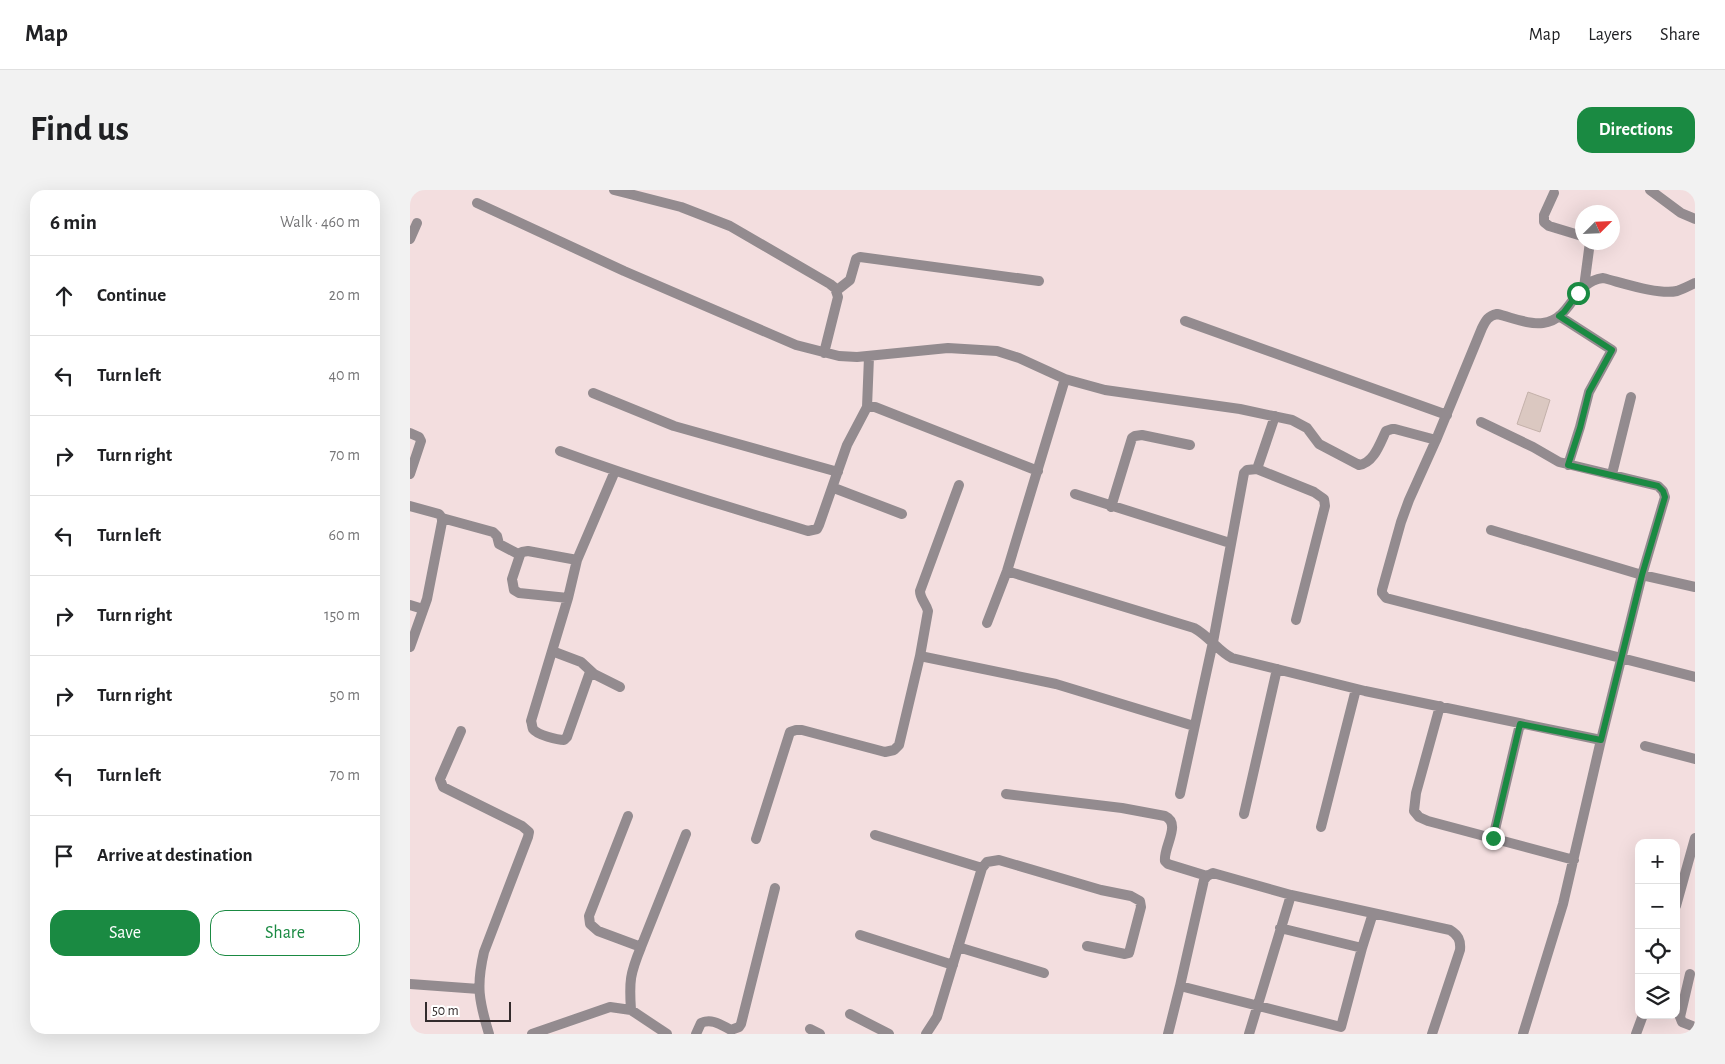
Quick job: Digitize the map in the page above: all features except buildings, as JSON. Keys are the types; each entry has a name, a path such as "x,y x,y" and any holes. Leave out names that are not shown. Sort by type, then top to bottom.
{"street":[{"path":"614,190 681,207 730,226 830,284 838,296 824,353"},
{"path":"1650,190 1681,213 1695,219"},
{"path":"1554,193 1544,215 1544,222 1549,226 1575,234"},
{"path":"477,203 624,271 796,345 824,353 839,356 869,356 948,348 998,351 1019,358 1065,379 1105,390 1240,409 1292,420 1304,426 1319,444 1359,465 1368,462 1388,430 1436,440"},
{"path":"410,239 417,222"},
{"path":"1584,286 1589,250"},
{"path":"836,292 850,280 856,259 860,257 1039,281"},
{"path":"1695,283 1685,288 1659,291 1603,278 1592,280 1584,286 1559,316 1543,323 1534,323 1497,314 1487,318 1409,500 1382,590 1386,598 1695,676"},
{"path":"1559,316 1612,350 1589,392 1568,465"},
{"path":"1185,321 1447,415"},
{"path":"560,451 712,502 808,531 816,529 834,488 847,445 867,407 869,356"},
{"path":"987,623 1007,571 1065,379"},
{"path":"593,393 674,426 838,472"},
{"path":"1612,474 1631,397"},
{"path":"867,407 875,407 1038,471"},
{"path":"1257,469 1275,416"},
{"path":"1481,422 1533,446 1551,458 1568,465 1658,486 1665,497 1642,575 1563,904 1523,1034"},
{"path":"410,433 419,437 421,441 410,474"},
{"path":"1111,507 1132,438 1142,436 1190,445"},
{"path":"1180,794 1213,642 1244,473 1251,469 1257,469 1314,492 1324,499 1325,506 1296,620"},
{"path":"590,672 564,740 555,739 537,732 533,728 532,720 568,598 577,560 615,471"},
{"path":"756,839 790,732 802,730 885,752 894,750 899,745 920,656 928,611 920,591 959,485"},
{"path":"834,488 902,514"},
{"path":"1075,494 1111,507 1230,543"},
{"path":"410,506 439,514 442,518 493,532 497,536 499,544 520,555"},
{"path":"410,647 429,589 442,518"},
{"path":"1491,530 1642,575 1695,587"},
{"path":"568,598 519,593 514,590 512,579 522,552 528,551 577,560"},
{"path":"1007,571 1194,628 1203,633 1232,658 1356,689 1601,740"},
{"path":"410,605 423,609"},
{"path":"552,651 581,662 590,672 620,687"},
{"path":"920,656 1056,684 1194,726"},
{"path":"1244,814 1277,670"},
{"path":"1321,827 1356,689"},
{"path":"1440,706 1416,793 1414,811 1419,817 1574,860"},
{"path":"1493,838 1520,724"},
{"path":"461,731 440,779 443,787 522,826 529,832 484,952 480,972 478,989 480,1006 489,1034"},
{"path":"1644,746 1695,759"},
{"path":"1006,794 1122,808 1165,816 1170,819 1173,825 1164,861 1168,864 1207,876"},
{"path":"628,816 589,916 590,924 598,930 641,947"},
{"path":"631,1010 631,970 686,834"},
{"path":"875,835 982,868"},
{"path":"1680,892 1695,838"},
{"path":"926,1034 937,1017 982,868 987,862 1000,860 1101,890 1131,896 1140,901 1142,907 1129,953 1125,954 1087,946"},
{"path":"1168,1034 1204,880 1213,873 1291,894 1450,930 1456,934 1459,938 1460,950 1432,1034"},
{"path":"696,1034 701,1023 706,1021 711,1021 731,1030 739,1027 741,1024 775,888"},
{"path":"1248,1034 1291,894"},
{"path":"1180,986 1340,1031 1373,913"},
{"path":"1280,928 1362,948"},
{"path":"860,935 953,965"},
{"path":"958,947 1044,972"},
{"path":"1690,974 1680,1017 1682,1022 1695,1027"},
{"path":"410,984 478,989"},
{"path":"532,1034 610,1007 631,1010 666,1034"},
{"path":"850,1014 890,1034"},
{"path":"1636,1034 1642,1019"},
{"path":"810,1030 820,1034"}],"route":[{"path":"1493,838 1520,724 1601,740 1642,575 1665,497 1663,491 1658,486 1568,465 1589,392 1612,350 1559,316 1578,293"}]}
